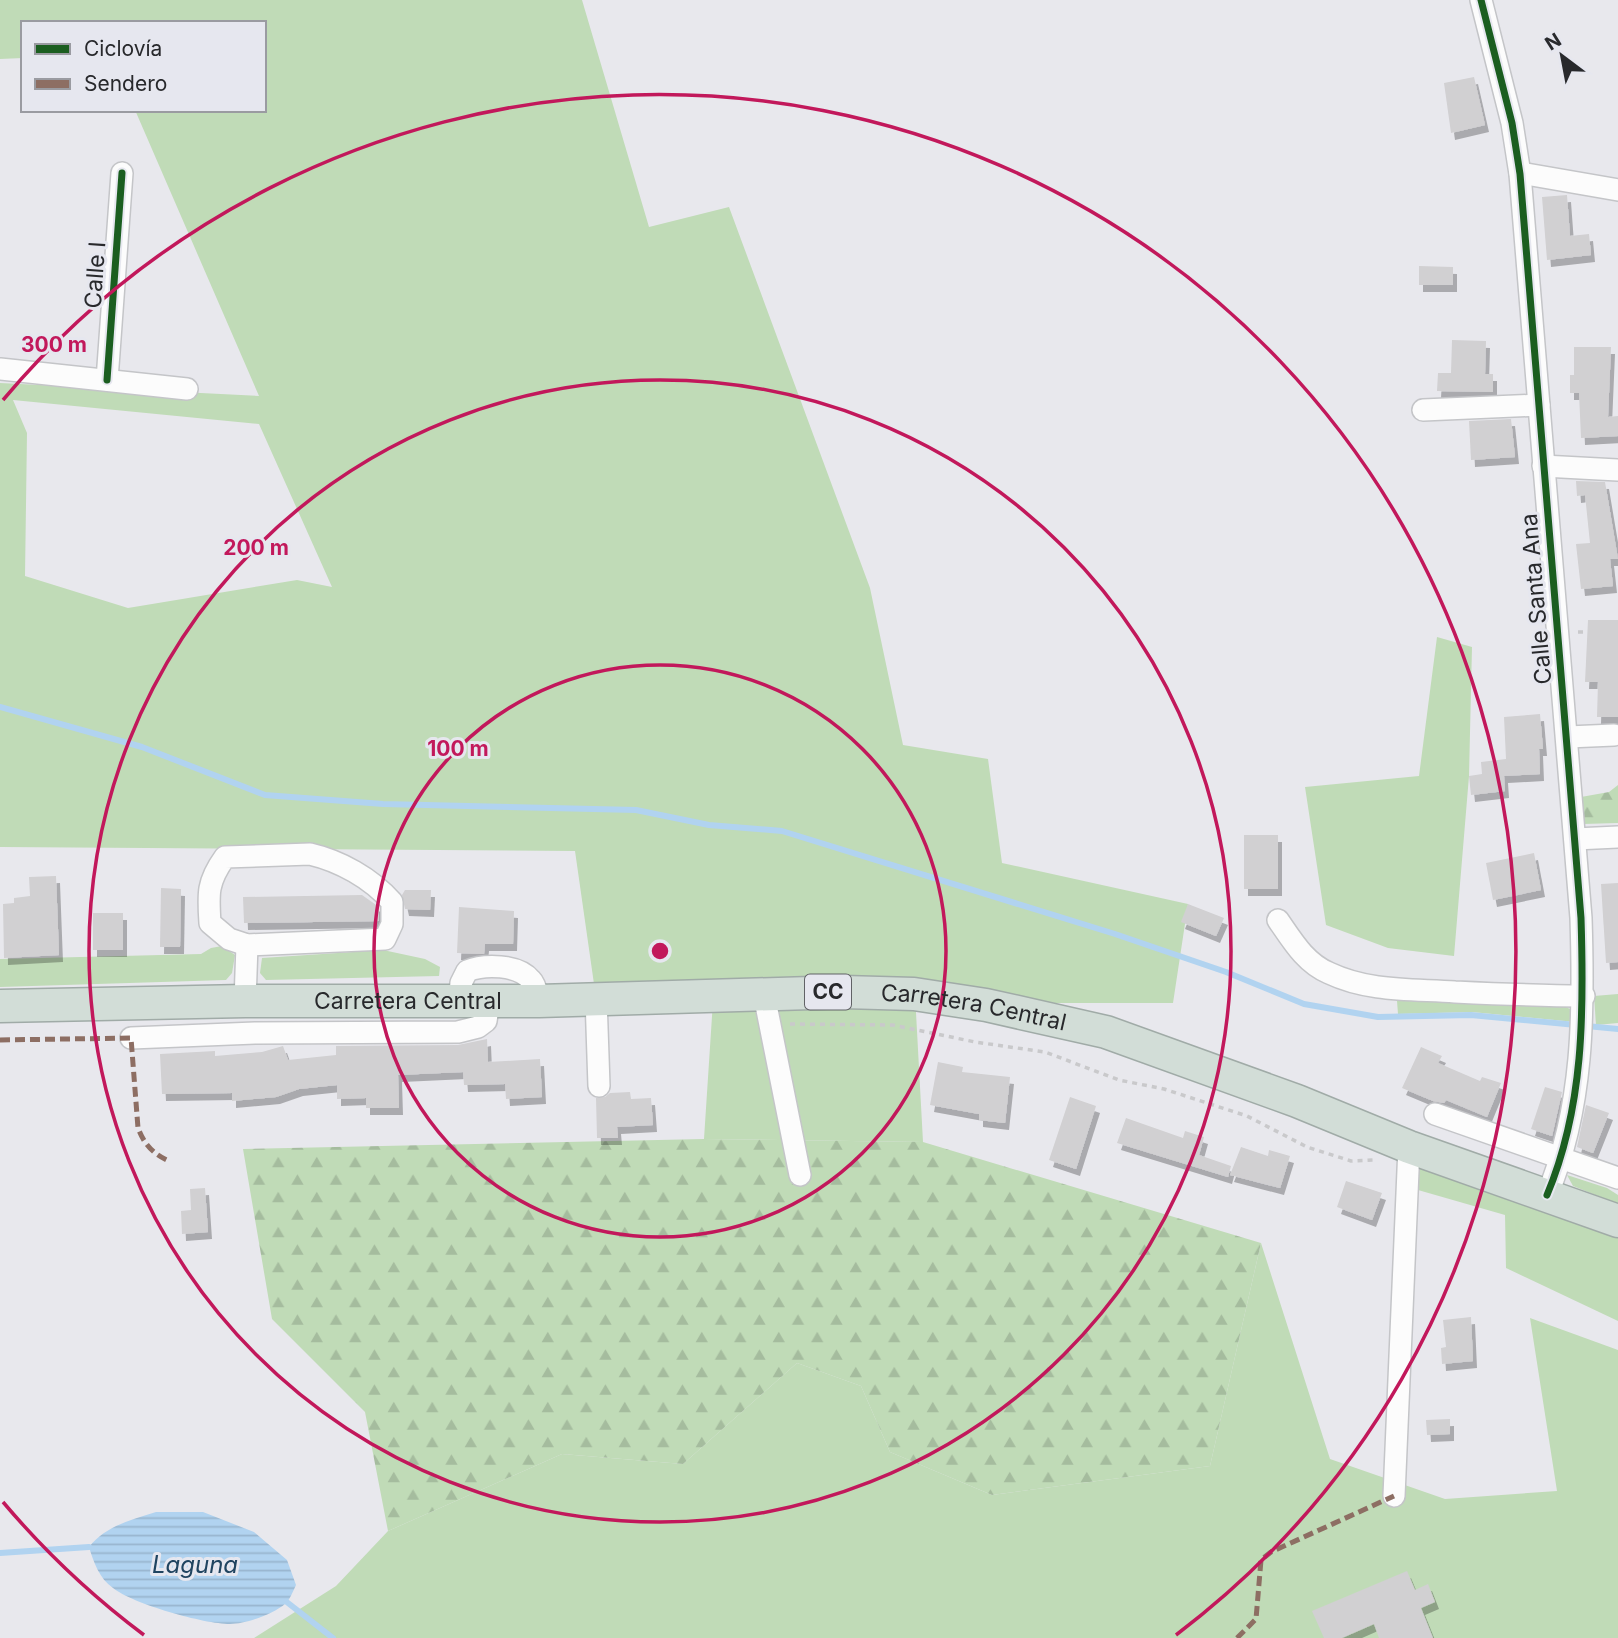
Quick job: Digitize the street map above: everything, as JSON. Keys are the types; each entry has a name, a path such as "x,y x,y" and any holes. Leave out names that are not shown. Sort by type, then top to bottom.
{"highway":[{"name":"Carretera Central","path":"0,1006 244,1001 539,1000 844,992 914,994 986,1005 1106,1032 1297,1101 1409,1147 1618,1221"}],"street":[{"name":"Calle Santa Ana","path":"1481,0 1512,123 1520,173 1542,466 1568,737 1574,839 1583,1002 1576,1097 1562,1159 1547,1195"},
{"name":"Calle I","path":"107,380 122,173"},
{"path":"1520,173 1618,190"},
{"path":"0,369 187,389"},
{"path":"1423,411 1539,405"},
{"path":"1542,466 1618,470"},
{"path":"1568,737 1614,735"},
{"path":"1574,839 1618,836"},
{"path":"310,854 336,860 379,887 392,902 392,924 386,939 247,945 229,939 211,923 208,898 211,876 225,857 310,854"},
{"path":"1278,920 1307,959 1328,973 1361,984 1387,989 1583,1002"},
{"path":"244,1001 247,945"},
{"path":"766,995 800,1175"},
{"path":"596,998 598,1086"},
{"path":"131,1038 458,1032 478,1027 486,1021 474,1001"},
{"path":"174,1003 191,1035"},
{"path":"1434,1114 1618,1178"},
{"path":"1394,1496 1409,1147"}],"path":[{"path":"766,995 774,1016 782,1022 794,1025 893,1024 975,1042 1045,1052 1119,1080 1203,1100 1247,1116 1307,1147 1351,1161 1392,1157 1409,1147"}],"green space":[{"path":"0,0 582,0 649,227 729,207 870,588 903,745 988,759 1002,863 1188,904 1173,1003 1056,1003 915,994 923,1142 704,1139 713,1001 596,998 575,851 0,847 0,383 259,396 136,112 266,112 266,21 21,21 21,58 0,59","holes":["13,400 259,424 332,587 297,580 128,608 25,576 27,433"]},
{"path":"1437,637 1472,647 1469,776 1454,956 1388,948 1326,925 1305,787 1419,776"},
{"path":"1618,785 1618,823 1583,824 1581,797 1609,792"},
{"path":"222,946 235,955 232,973 226,980 0,987 0,959 201,954"},
{"path":"383,950 425,959 440,967 439,976 266,980 260,973 262,958"},
{"path":"1618,994 1618,1023 1596,1025 1594,996"},
{"path":"1455,999 1564,1006 1572,1010 1575,1022 1472,1012 1398,1014 1397,1001"},
{"path":"704,1139 923,1142 1261,1243 1210,1466 992,1495 890,1452 861,1386 797,1363 683,1464 562,1454 388,1531 365,1412 272,1319 243,1149"},
{"path":"1420,1163 1618,1230 1618,1321 1506,1268 1505,1215 1418,1190 1417,1169"},
{"path":"1567,1175 1607,1188 1618,1195 1618,1204 1573,1186"},
{"path":"1261,1243 1330,1459 1445,1499 1557,1491 1530,1318 1618,1350 1618,1638 254,1638 336,1586 388,1531 562,1454 683,1464 797,1363 861,1386 890,1452 992,1495 1210,1466"}],"water":[{"name":"Laguna","path":"156,1512 203,1512 254,1532 287,1560 296,1585 288,1600 267,1615 230,1624 169,1612 113,1588 101,1575 89,1547 111,1529"}],"building":[{"path":"1474,77 1485,125 1451,133 1444,83"},
{"path":"1567,195 1570,236 1589,234 1591,255 1547,260 1542,197"},
{"path":"1419,266 1453,267 1453,285 1419,285"},
{"path":"1452,340 1486,341 1485,374 1493,374 1493,392 1437,391 1438,373 1451,373"},
{"path":"1574,347 1611,347 1608,417 1618,416 1618,436 1581,438 1579,393 1570,393 1570,375 1574,375"},
{"path":"1511,419 1515,457 1471,460 1469,421"},
{"path":"1576,481 1605,482 1618,559 1610,559 1613,586 1581,589 1576,544 1590,543 1585,495 1577,496"},
{"path":"1588,620 1618,620 1618,717 1597,717 1598,682 1585,682"},
{"path":"1540,714 1543,749 1539,749 1540,774 1504,776 1505,791 1471,795 1469,776 1482,774 1481,762 1506,759 1504,717"},
{"path":"1244,835 1278,835 1278,889 1244,889"},
{"path":"1534,853 1541,890 1493,900 1486,863"},
{"path":"56,876 59,955 4,958 3,904 14,903 14,898 30,896 29,877"},
{"path":"1618,883 1618,962 1606,963 1601,884"},
{"path":"161,888 181,889 180,947 160,947"},
{"path":"405,890 431,890 430,910 405,909 402,895"},
{"path":"362,895 379,907 379,921 244,923 243,897"},
{"path":"1188,904 1224,918 1216,936 1181,922"},
{"path":"459,907 514,911 513,944 485,944 484,954 457,953"},
{"path":"93,913 123,913 123,950 93,950"},
{"path":"487,1039 488,1062 540,1059 542,1097 506,1099 505,1084 464,1085 463,1072 398,1075 399,1108 366,1108 366,1098 337,1099 337,1085 299,1089 276,1097 232,1101 232,1093 162,1094 160,1054 215,1051 215,1056 262,1052 283,1046 288,1060 336,1055 336,1046 458,1045"},
{"path":"1421,1047 1442,1056 1438,1063 1480,1081 1482,1077 1501,1083 1487,1117 1446,1100 1444,1103 1433,1101 1402,1088"},
{"path":"938,1062 963,1067 962,1072 1010,1077 1005,1123 979,1120 979,1114 930,1105"},
{"path":"1545,1087 1562,1092 1552,1136 1531,1129"},
{"path":"630,1092 631,1099 651,1098 653,1125 617,1127 618,1138 597,1138 596,1098 610,1093"},
{"path":"1070,1097 1096,1106 1076,1169 1049,1160"},
{"path":"1586,1105 1609,1113 1593,1153 1577,1147"},
{"path":"1126,1118 1183,1138 1185,1131 1204,1137 1199,1155 1231,1166 1228,1177 1117,1143"},
{"path":"1241,1147 1268,1156 1269,1150 1290,1156 1280,1188 1230,1175"},
{"path":"1346,1181 1382,1193 1372,1220 1337,1207"},
{"path":"205,1188 208,1232 182,1234 181,1211 191,1210 190,1189"},
{"path":"1471,1317 1473,1361 1442,1364 1441,1348 1446,1347 1443,1320"},
{"path":"1450,1419 1450,1434 1427,1435 1426,1420"},
{"path":"1407,1571 1415,1590 1428,1584 1435,1602 1421,1608 1433,1638 1379,1638 1374,1624 1342,1638 1324,1638 1312,1611"}],"waterway":[{"path":"0,707 142,747 265,795 383,804 636,810 709,825 782,831 1115,934 1226,972 1304,1004 1378,1017 1471,1015 1618,1029"},
{"path":"0,1553 89,1547"},
{"path":"288,1603 333,1638"}],"marked path":[{"path":"0,1040 131,1038 138,1128 150,1148 169,1161"},
{"path":"1237,1638 1256,1619 1261,1560 1271,1552 1394,1496"}],"cycle path":[{"path":"1481,0 1512,123 1520,174 1581,918 1581,1024 1575,1093 1559,1162 1547,1195"},
{"path":"107,380 122,173"}]}
